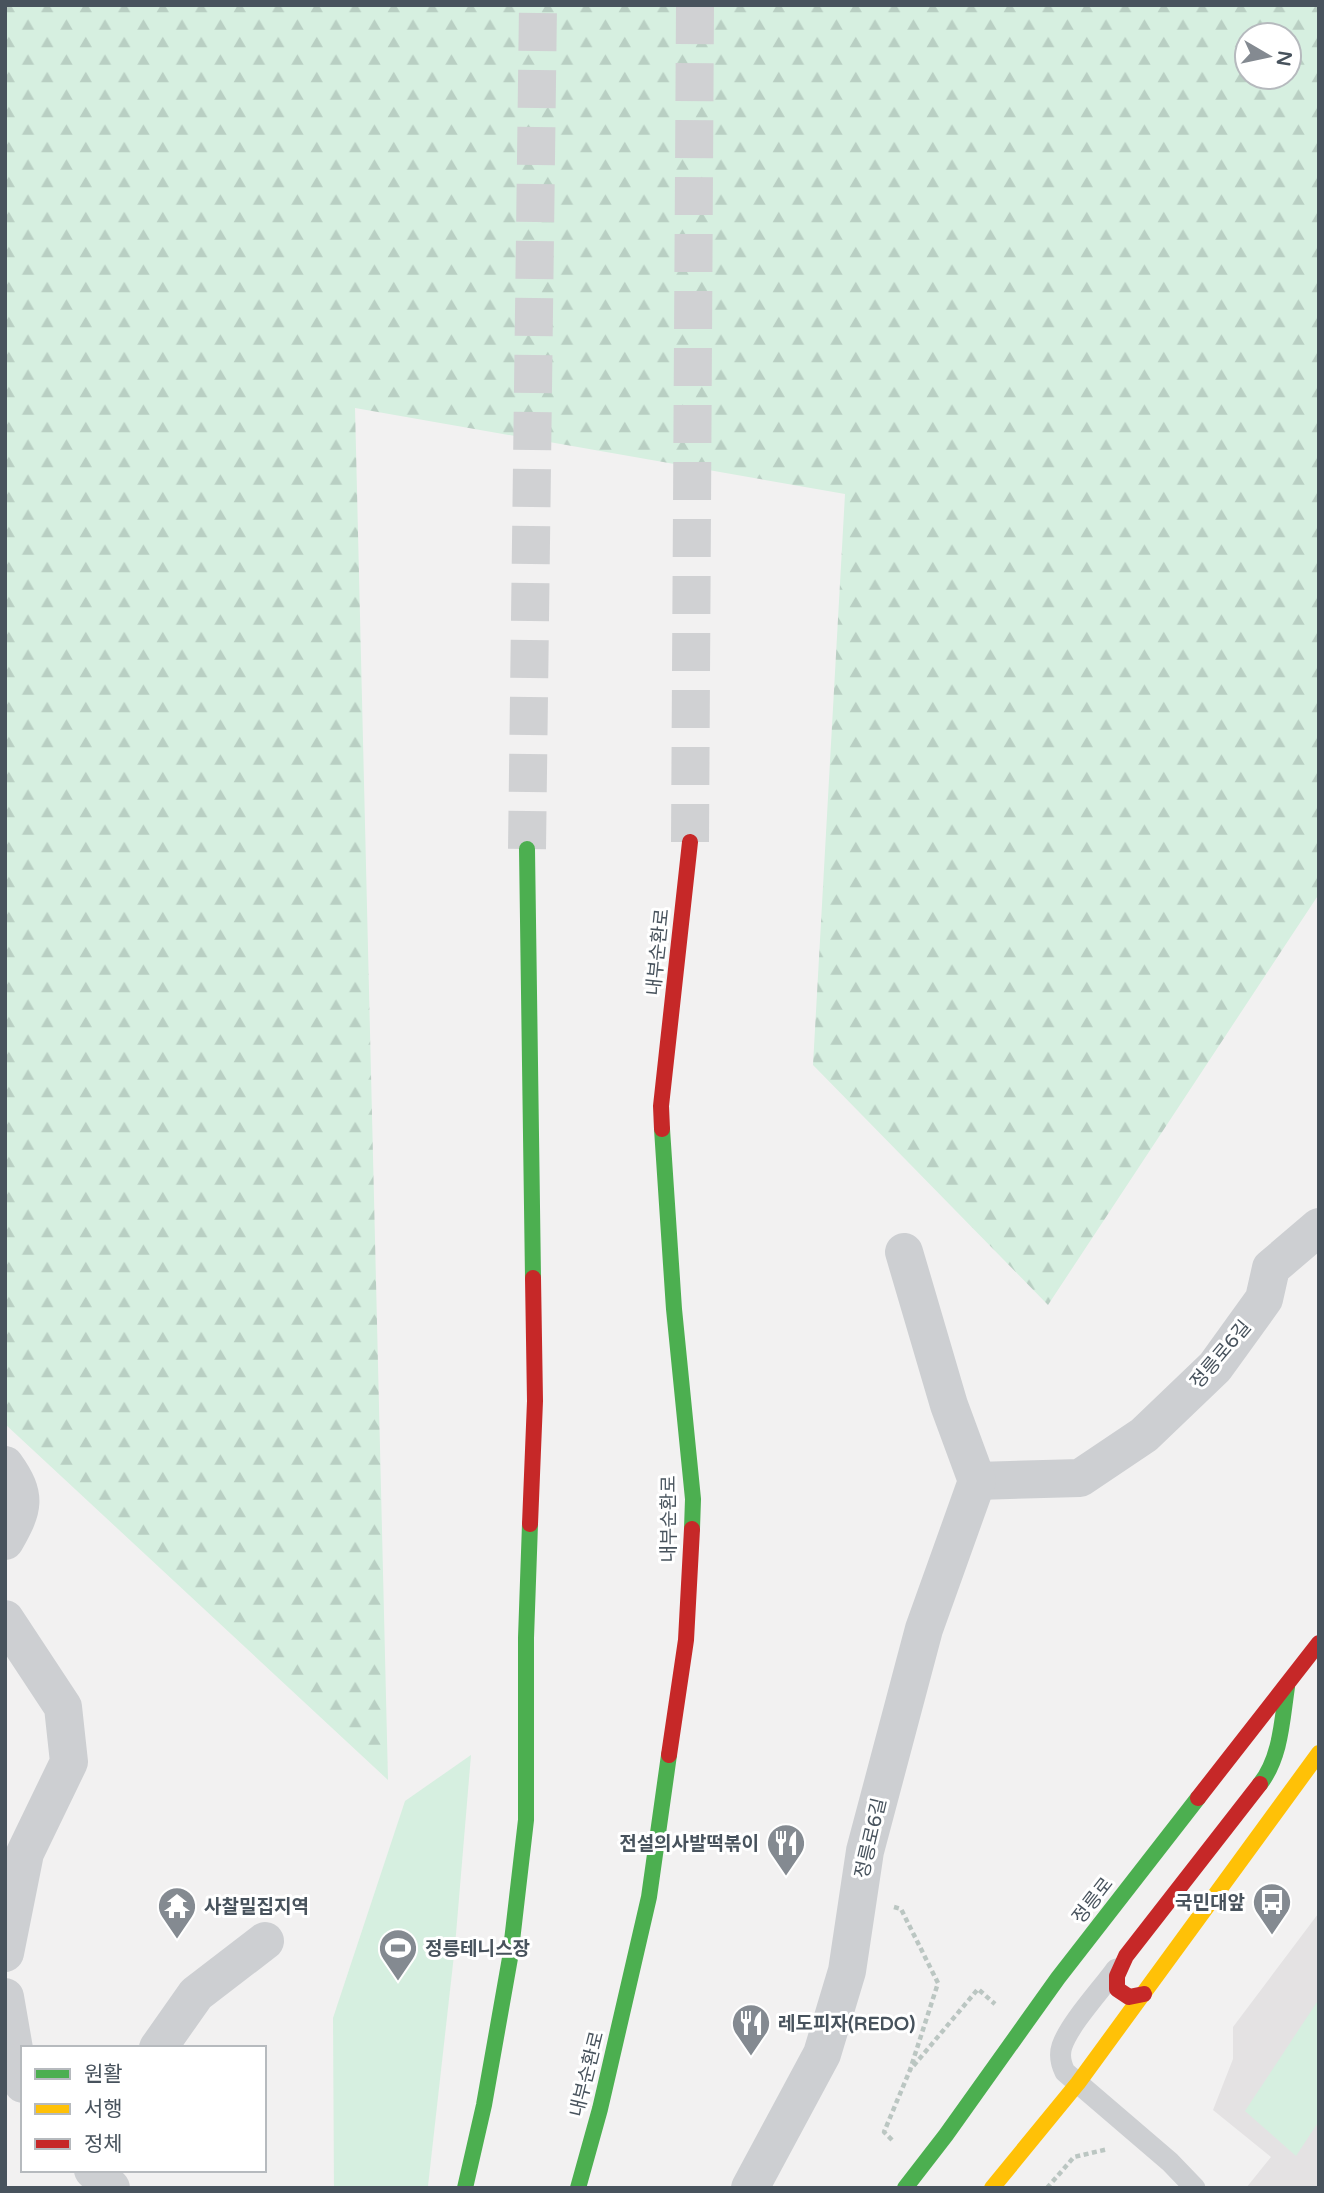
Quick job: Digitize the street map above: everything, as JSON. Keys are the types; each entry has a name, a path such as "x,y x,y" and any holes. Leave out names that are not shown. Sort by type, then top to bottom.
{"main road":[{"name":"내부순환로","path":"578,2188 600,2109 649,1897 686,1640 693,1499 674,1309 661,1106 690,842"},
{"path":"465,2188 484,2105 510,1958 526,1820 526,1638 535,1401 527,849"},
{"name":"정릉로","path":"905,2188 1058,1978 1319,1643"},
{"path":"1144,1994 1131,1998 1123,1996 1117,1989 1117,1976 1126,1956 1269,1772 1278,1745 1288,1682"},
{"path":"992,2188 1077,2083 1144,1994 1319,1753"}],"street":[{"name":"정릉로6길","path":"750,2188 822,2054 847,1971 864,1851 924,1629 977,1481 1080,1478 1144,1435 1215,1367 1264,1299 1271,1268 1319,1227"},
{"path":"904,1252 949,1405 977,1481"},
{"path":"5,1465 18,1482 21,1513 5,1541"},
{"path":"5,1619 63,1707 69,1762 25,1853 5,1953"},
{"path":"159,2046 196,1994 265,1941"},
{"path":"5,1997 21,2079"},
{"path":"95,2172 111,2188"}],"lane":[{"path":"1126,1956 1068,2032 1061,2048 1061,2063 1065,2072 1170,2162 1194,2187"}],"path":[{"path":"858,1896 901,1909 938,1983 910,2070 884,2132 920,2169"},
{"path":"910,2070 978,1989 1022,2028"},
{"path":"1047,2188 1074,2157 1108,2149"}],"shaded area":[{"path":"1319,1853 1319,2188 1246,2188 1271,2157 1213,2110 1233,2059 1233,2027 1318,1914"}],"green space":[{"path":"5,5 1319,5 1319,894 1048,1305 813,1065 845,494 355,408 388,1780 5,1424"},
{"name":"정릉테니스장","path":"471,1755 455,1946 428,2186 334,2188 333,2018 405,1801"},
{"path":"1319,1999 1319,2121 1296,2156 1245,2111"}],"tunnel":[{"path":"527,849 538,5"},
{"path":"690,842 695,5"}],"traffic: fast":[{"path":"527,849 533,1278"},
{"path":"662,1129 674,1309 693,1499 692,1529"},
{"path":"465,2188 484,2105 510,1958 526,1820 526,1638 530,1524"},
{"path":"1260,1784 1276,1750 1287,1687"},
{"path":"578,2188 600,2109 649,1897 669,1755"},
{"path":"905,2188 1058,1978 1198,1798"}],"traffic: slow":[{"path":"992,2188 1078,2083 1319,1753"}],"traffic: jam":[{"path":"662,1129 661,1106 690,842"},
{"path":"530,1524 535,1401 533,1278"},
{"path":"669,1755 686,1640 692,1529"},
{"path":"1198,1798 1319,1643"},
{"path":"1144,1994 1129,1997 1117,1989 1117,1976 1126,1956 1260,1784"}],"place":[{"name":"전설의사발떡볶이","path":"786,1877"},
{"name":"국민대앞","path":"1272,1936"},
{"name":"사찰밀집지역","path":"177,1940"},
{"name":"정릉테니스장","path":"398,1982"},
{"name":"레도피자(REDO)","path":"751,2057"}]}
